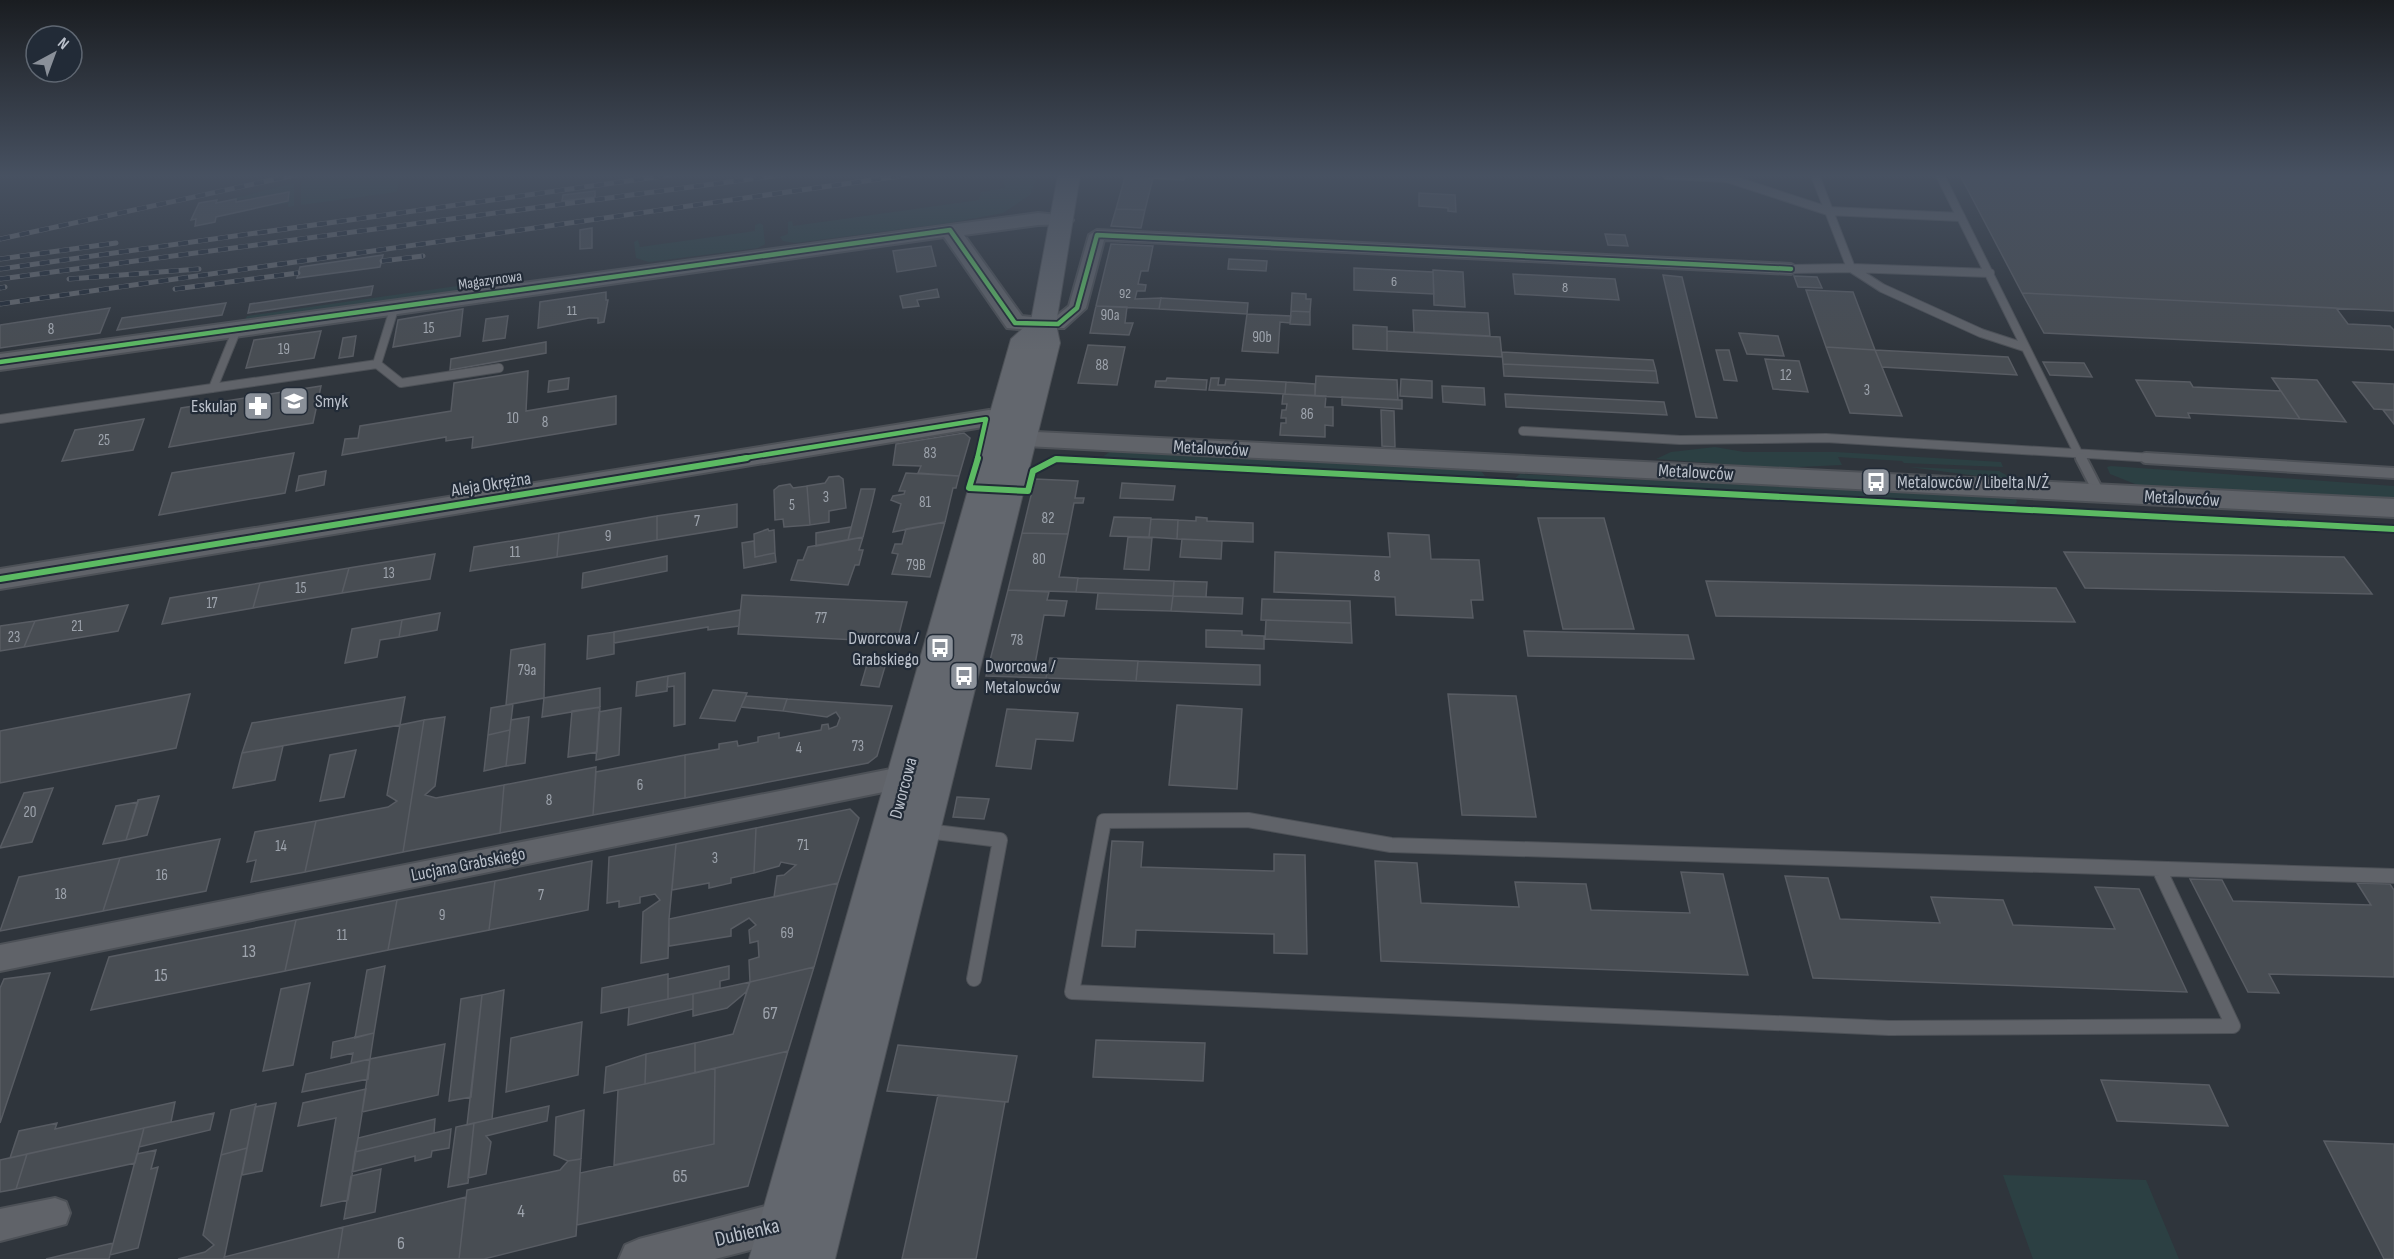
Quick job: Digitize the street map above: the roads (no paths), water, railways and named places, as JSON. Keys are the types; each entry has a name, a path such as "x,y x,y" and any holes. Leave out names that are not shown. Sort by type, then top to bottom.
{"main road":[{"name":"Dworcowa","path":"771,1259 921,777 1014,429 1047,343 1043,324 1059,234"},
{"name":"Dworcowa","path":"818,1241 923,831 921,777"}],"street":[{"name":"Magazynowa","path":"0,362 923,234"},
{"path":"953,234 1015,323 1058,324 1077,308 1097,235 1791,269"},
{"name":"Aleja Okrężna","path":"0,579 974,421 1014,429"},
{"name":"Metalowców","path":"1014,429 2099,493 2394,508"},
{"name":"Lucjana Grabskiego","path":"0,958 921,777"},
{"path":"0,1225 55,1213"},
{"name":"Dubienka","path":"639,1259 781,1222 818,1241"}],"lane":[{"path":"1837,234 1851,268 1882,288 1981,333 2024,347"},
{"path":"1969,234 2099,493"},
{"path":"1791,269 1851,268 1989,273"},
{"path":"377,364 395,306"},
{"path":"213,388 237,329"},
{"path":"0,419 377,364 401,383 499,368"},
{"path":"1523,431 1680,440 1826,438 2394,473"},
{"path":"2159,869 2233,1026 1889,1028 1072,992 1104,821 1248,820 1390,845 2394,876"},
{"path":"923,831 1000,840 974,979"}],"railway":[{"path":"0,239 24,234"},
{"path":"0,269 251,234"},
{"path":"0,279 340,234"},
{"path":"0,304 494,234"},
{"path":"0,259 116,243"},
{"path":"382,261 423,256"},
{"path":"69,279 199,269"},
{"path":"175,289 298,273"},
{"path":"0,288 5,287"}],"place":[{"name":"Smyk","path":"294,401"},
{"name":"Eskulap","path":"258,406"},
{"name":"Metalowców / Libelta N/Ż","path":"1876,482"},
{"name":"Dworcowa / Grabskiego","path":"940,648"},
{"name":"Dworcowa / Metalowców","path":"964,676"}]}
